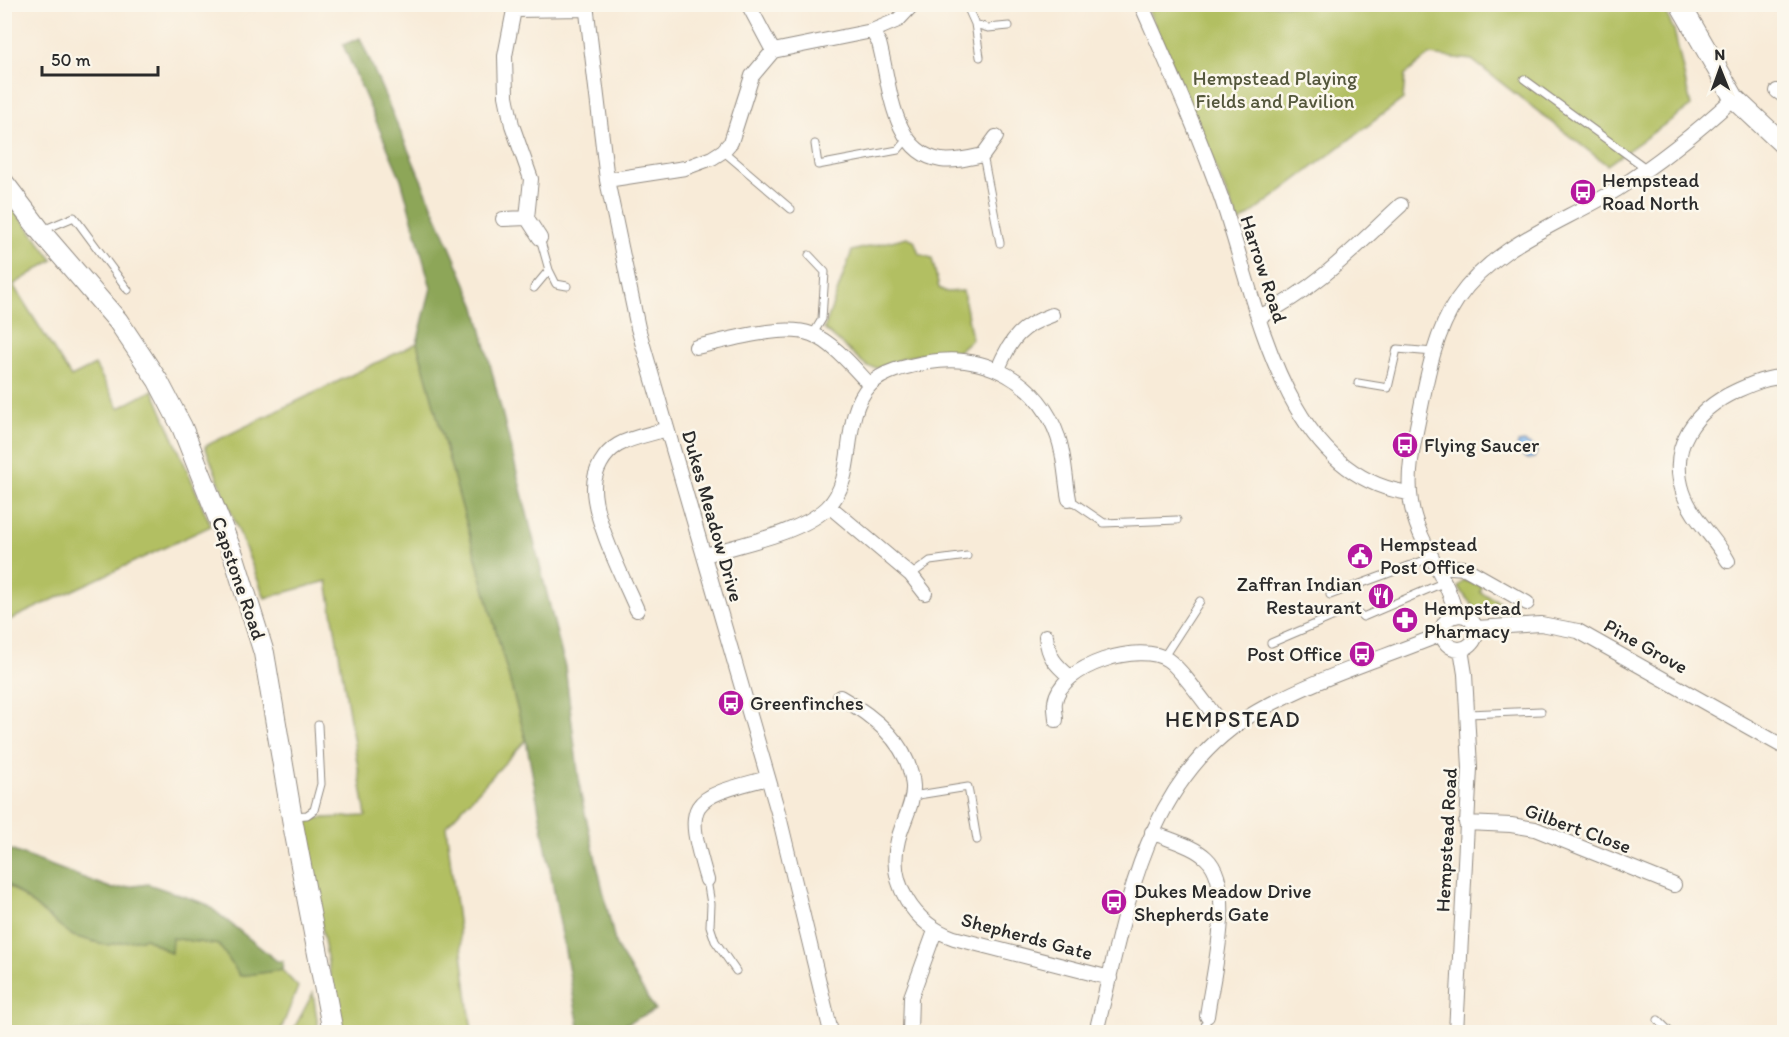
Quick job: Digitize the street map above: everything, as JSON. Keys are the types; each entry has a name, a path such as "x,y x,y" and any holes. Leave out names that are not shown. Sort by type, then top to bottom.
{"street":[{"path":"748,4 773,51"},
{"path":"607,180 685,168 723,151 737,130 752,76 773,51 872,31 898,20 913,4"},
{"name":"Harrow Road","path":"1141,4 1220,195 1259,317 1290,398 1336,459 1365,481 1378,487 1410,493"},
{"path":"1680,4 1734,98 1785,146"},
{"path":"540,238 527,218 531,179 510,118 505,85 508,7 586,7"},
{"name":"Dukes Meadow Drive","path":"586,7 607,180 638,328 789,851 831,1032"},
{"path":"872,31 879,43 907,139 922,153 942,160 983,155 996,137"},
{"path":"1456,615 1446,582 1417,525 1410,493 1418,424 1434,352 1448,314 1466,288 1485,269 1531,235 1613,191 1665,157 1734,98"},
{"name":"Capstone Road","path":"4,183 41,231 118,321 158,381 182,427 234,557 264,652 291,816 333,1032"},
{"path":"1259,317 1293,300 1324,278 1401,205"},
{"path":"503,219 527,218"},
{"path":"998,369 1006,351 1025,327 1052,315"},
{"path":"696,347 780,332 813,334 870,385"},
{"path":"705,555 808,522 829,506 844,472 856,413 870,385 897,370 935,361 968,361 998,369 1024,386 1046,411 1059,438 1070,499"},
{"path":"1728,561 1693,512 1684,495 1678,470 1679,450 1690,426 1715,402 1752,383 1785,377"},
{"path":"637,610 601,518 595,498 594,480 601,463 619,444 668,429"},
{"path":"829,506 911,574 925,593"},
{"path":"1435,561 1465,568 1527,603"},
{"path":"1096,1032 1137,875 1152,832 1183,776 1227,731 1275,702 1442,634 1447,620 1456,615 1470,619 1476,628 1474,639 1461,649 1450,647 1442,634"},
{"name":"Pine Grove","path":"1476,628 1540,624 1578,631 1785,747"},
{"path":"1046,636 1048,652 1053,662 1070,677"},
{"name":"Hempstead Road","path":"1456,1032 1470,768 1468,714 1461,649"},
{"path":"1056,720 1055,701 1070,677 1088,666 1110,659 1142,654 1163,657 1175,666 1227,731"},
{"name":"Shepherds Gate","path":"840,697 875,720 897,744 910,773 912,796 898,840 896,868 905,897 914,911 935,931 1110,978"},
{"path":"707,880 694,836 693,818 696,809 703,801 720,791 768,778"},
{"name":"Gilbert Close","path":"1466,823 1511,825 1535,829 1674,885"},
{"path":"1152,832 1197,852 1207,859 1221,885 1223,904 1207,1016"},
{"name":"Shepherds Gate","path":"910,1032 911,997 935,931"}],"lane":[{"path":"966,4 975,24 980,57"},
{"path":"975,24 988,28 1009,26"},
{"path":"1524,79 1647,169"},
{"path":"814,144 818,165 898,150 907,139"},
{"path":"723,151 791,209"},
{"path":"983,155 1000,243"},
{"path":"41,231 74,217 128,290"},
{"path":"540,238 549,270 556,284 567,286"},
{"path":"808,255 825,272 822,319 813,334"},
{"path":"534,288 549,270"},
{"path":"1358,383 1388,388 1397,350 1434,352"},
{"path":"1070,499 1104,524 1177,520"},
{"path":"911,574 930,561 968,556"},
{"path":"1330,595 1435,561"},
{"path":"1271,643 1353,608 1363,617 1446,582"},
{"path":"1163,657 1200,602"},
{"path":"1468,714 1541,711"},
{"path":"291,816 307,815 314,810 321,784 318,725"},
{"path":"912,796 968,788 977,840"},
{"path":"707,880 711,904 710,926 715,941 736,971"},
{"path":"1204,1032 1207,1016"},
{"path":"1658,1020 1670,1032"}],"green space":[{"name":"Hempstead Playing Fields and Pavilion","path":"1146,5 1662,5 1674,30 1691,106 1607,165 1472,60 1429,55 1405,75 1403,99 1239,223"},
{"path":"360,38 476,307 565,667 581,796 616,946 655,1010 609,1032 580,1032 526,740 417,343 431,288 401,179 343,45"},
{"path":"4,195 53,260 13,285 71,377 95,365 119,408 153,390 211,526 5,622"},
{"path":"907,237 914,240 919,254 932,258 939,288 946,292 963,291 972,339 958,351 937,351 906,357 878,368 868,367 824,329 852,251"},
{"path":"417,343 526,740 446,826 472,1032 340,1032 303,819 366,816 327,581 265,598 205,446"},
{"path":"1463,580 1482,586 1480,592 1533,618 1510,617 1475,609 1458,587"},
{"path":"5,848 113,889 148,884 206,904 277,961 283,961 282,970 240,976 219,945 172,938 171,953 146,938 107,945 73,936 5,882"},
{"path":"4,882 73,936 107,945 146,938 170,953 171,938 220,945 240,976 282,970 298,987 280,1032 5,1032"},
{"path":"313,993 319,1032 292,1032"}],"water":[{"path":"1524,442 1533,446 1537,451 1534,458 1528,459 1516,451 1518,443"}],"place":[{"name":"Hempstead Road North","path":"1583,192"},
{"name":"Flying Saucer","path":"1405,445"},
{"name":"Hempstead Post Office","path":"1360,556"},
{"name":"Zaffran Indian Restaurant","path":"1381,596"},
{"name":"Hempstead Pharmacy","path":"1405,620"},
{"name":"Post Office","path":"1362,654"},
{"name":"Greenfinches","path":"731,703"},
{"name":"Dukes Meadow Drive Shepherds Gate","path":"1114,902"}],"district":[{"name":"HEMPSTEAD","path":"1233,719"}]}
